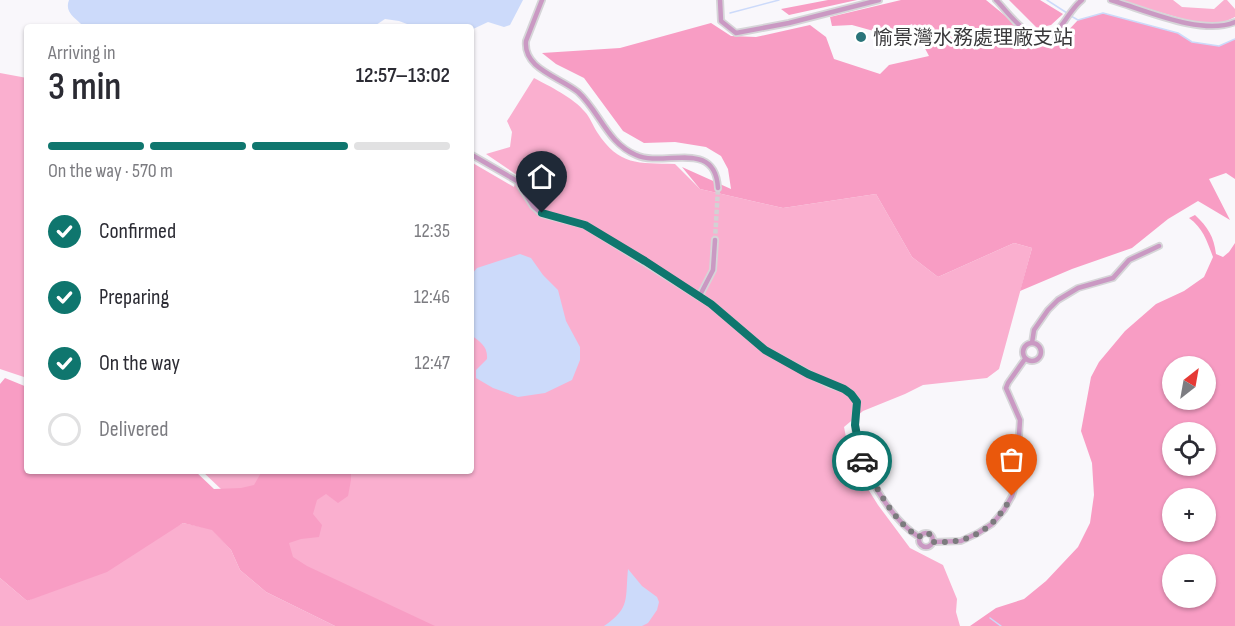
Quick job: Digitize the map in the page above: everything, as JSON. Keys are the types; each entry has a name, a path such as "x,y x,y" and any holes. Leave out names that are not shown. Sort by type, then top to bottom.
{"street":[{"path":"542,0 526,41 525,48 532,62 581,95 594,110 609,135 628,151 646,158 699,159 713,170 718,188"},
{"path":"720,0 722,21 736,33 789,23 879,0"},
{"path":"996,0 1022,29 1032,35 1043,36 1050,34 1063,23 1082,0"},
{"path":"1112,0 1195,26 1220,27 1235,22"},
{"path":"474,155 517,181 533,206 542,213 585,225 699,297 731,320 765,350 851,394 857,402 855,425 862,461 897,519 907,530 919,537 923,546 927,547 933,542 961,542 978,533 992,524 1012,496 1016,482 1020,420 1006,388 1025,359 1023,350 1026,345 1032,343"},
{"path":"699,297 713,270 715,240"},
{"path":"1032,343 1034,330 1039,321 1053,305 1070,292 1113,278 1129,260 1159,246"},
{"path":"1025,359 1033,361 1040,357 1040,348 1032,343"},
{"path":"919,537 923,533 928,533 933,538 933,542"}],"shaded area":[{"path":"828,0 857,0 789,15 781,9"},
{"path":"901,0 986,0 1008,18 1024,39 1048,44 1063,36 1078,20 1103,13 1178,33 1192,42 1219,46 1235,39 1235,179 1226,173 1209,179 1230,220 1198,201 1168,219 1132,248 1072,269 1020,291 1032,248 1014,243 938,277 912,257 876,194 783,208 700,189 682,167 731,189 728,169 721,156 706,147 675,142 644,143 623,131 584,78 556,64 542,53 620,48 711,23 731,36 756,37 810,25 826,37 834,59 880,74 889,65 929,56 912,24 888,35 852,25 832,26 830,17"},
{"path":"1009,0 1040,0 1063,14 1051,25 1037,28"},
{"path":"1117,0 1173,0 1182,7 1214,9 1227,0 1235,9 1235,17 1222,23 1201,24"},
{"path":"0,73 24,77 24,377 0,369"},
{"path":"534,78 580,107 613,151 630,160 675,164 700,189 783,208 876,194 912,257 938,277 1014,243 1032,248 999,369 987,378 923,385 863,411 844,427 851,462 878,505 910,548 943,565 957,599 956,612 960,626 391,626 301,574 241,508 205,474 474,474 474,164 514,187 517,175 486,154 510,147 512,132 507,121"},
{"path":"1195,215 1207,228 1214,242 1216,254 1223,257 1235,243 1235,626 970,626 996,608 1024,599 1046,581 1078,547 1090,523 1094,495 1092,463 1081,431 1091,377 1099,362 1125,331 1156,304 1184,291 1204,277 1213,257 1206,240 1189,218"},
{"path":"5,378 24,386 24,474 198,474 214,489 254,485 260,474 351,474 348,496 338,503 326,494 317,500 313,514 322,525 319,537 289,543 293,557 307,566 435,626 335,626 266,592 240,570 231,550 212,530 183,523 107,572 27,601 0,578 0,384"},
{"path":"183,523 212,529 231,550 240,570 266,592 335,626 0,626 0,578 27,601"}],"water":[{"path":"69,0 523,0 510,25 504,27 488,22 474,29 474,24 407,24 385,19 378,24 81,24 69,12"},
{"path":"520,254 531,258 558,290 566,321 580,347 580,360 572,380 545,393 518,397 493,388 476,378 476,370 487,359 483,345 474,338 474,272 477,268"},
{"path":"628,569 642,586 657,597 659,602 657,610 648,623 642,626 604,626 613,620 623,608"}],"waterway":[{"path":"730,13 779,0"},
{"path":"1047,0 1067,13"},
{"path":"1071,16 1078,20 1103,13 1178,33 1192,42 1219,46 1235,39"},
{"path":"990,618 1001,626"}],"tunnel":[{"path":"715,240 718,188"}],"way so far":[{"path":"862,461 897,519 907,530 919,537 923,533 930,534 933,542 961,542 978,533 992,524 1012,496"}],"place":[{"name":"愉景灣水務處理廠支站","path":"861,37"}],"route":[{"path":"542,213 553,218 585,225 711,304 765,350 851,394 857,402 856,437 862,461"}]}
